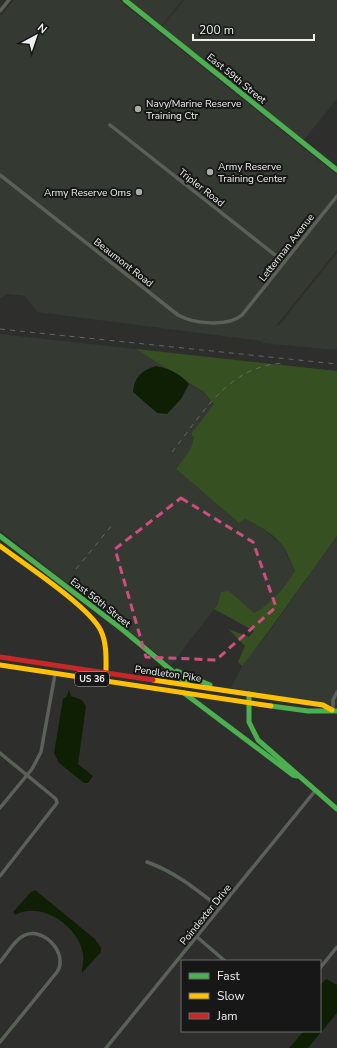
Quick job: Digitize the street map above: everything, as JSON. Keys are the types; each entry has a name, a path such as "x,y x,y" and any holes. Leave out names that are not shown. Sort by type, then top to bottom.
{"main road":[{"name":"East 59th Street","path":"125,0 337,170"},
{"name":"East 56th Street","path":"0,536 190,685"},
{"name":"East 56th Street","path":"0,546 89,613 101,630 106,646 106,673"},
{"name":"Pendleton Pike","path":"0,657 323,705 335,711"},
{"name":"Pendleton Pike","path":"0,665 248,702 321,712 335,711"},
{"path":"167,666 196,681 225,690"},
{"path":"183,692 199,702 268,757 293,775 297,776"},
{"path":"249,694 249,722 258,740 295,772 297,776 337,809"}],"street":[{"path":"0,11 9,0"},
{"name":"Tripler Road","path":"110,125 284,262"},
{"name":"Beaumont Road","path":"0,175 180,317 189,320 226,323 238,318 248,308"},
{"name":"Letterman Avenue","path":"248,308 337,196"},
{"path":"0,808 38,760 44,744 55,674"},
{"path":"335,711 333,700 337,692"},
{"path":"0,753 56,799 57,803 0,876"},
{"name":"Poindexter Drive","path":"106,1048 315,791"},
{"path":"147,862 168,870 182,878 220,908"},
{"path":"0,962 24,935 35,934 44,938 59,952 61,961 60,967 0,1042"},
{"path":"197,937 224,960"},
{"path":"321,967 337,947"}],"highlighted area":[{"path":"181,498 253,542 276,607 216,660 146,657 115,549"}],"shaded area":[{"path":"14,0 119,0 337,175 337,250 276,326 280,324 337,253 337,350 262,343 265,338 262,341 37,312 25,296 8,294 0,298 0,17"},
{"path":"127,0 182,0 161,27"},
{"path":"184,0 337,0 337,99 303,141 162,27"},
{"path":"0,334 136,349 204,392 214,404 191,434 194,437 191,448 176,469 239,523 245,519 258,525 283,546 295,572 288,583 270,603 254,613 247,607 218,604 171,665 0,530"},
{"path":"156,366 174,372 189,384 181,399 167,414 157,413 133,392 137,378 143,372"},
{"path":"337,536 337,706 231,688 244,662 269,632"},
{"path":"69,690 71,696 82,700 86,706 78,764 93,776 88,783 84,783 59,763 54,753 63,699 67,696"},
{"path":"35,890 95,939 101,948 101,952 82,973 83,954 80,944 67,926 58,919 36,911 26,911 15,915 13,912 31,892"},
{"path":"326,979 337,985 337,1013 308,1048 289,1048 303,1032 321,1032 321,984"}],"green space":[{"path":"136,349 337,371 337,536 242,666 238,662 245,646 228,629 249,637 254,631 214,609 218,604 221,592 229,591 254,613 277,595 295,571 285,549 275,538 260,527 245,519 239,523 176,469 191,448 194,437 191,434 214,404 204,392"}],"railway":[{"path":"0,329 337,364"},
{"path":"172,452 207,407 232,382 247,373 264,366 284,363"},
{"path":"76,569 113,524"}],"traffic: fast":[{"path":"125,0 337,170"},
{"path":"0,536 123,630 189,685"},
{"path":"177,671 210,685"},
{"path":"184,693 293,775 297,776"},
{"path":"249,694 249,722 258,740 337,809"},
{"path":"271,706 308,711 337,711"}],"traffic: slow":[{"path":"0,546 71,598 94,621 101,631 104,641 106,652 106,673"},
{"path":"0,665 271,706"},
{"path":"153,680 323,705 332,710"}],"traffic: jam":[{"path":"0,657 153,680"}],"place":[{"name":"Navy/Marine Reserve Training Ctr","path":"138,109"},
{"name":"Army Reserve Training Center","path":"210,172"},
{"name":"Army Reserve Oms","path":"139,192"}]}
